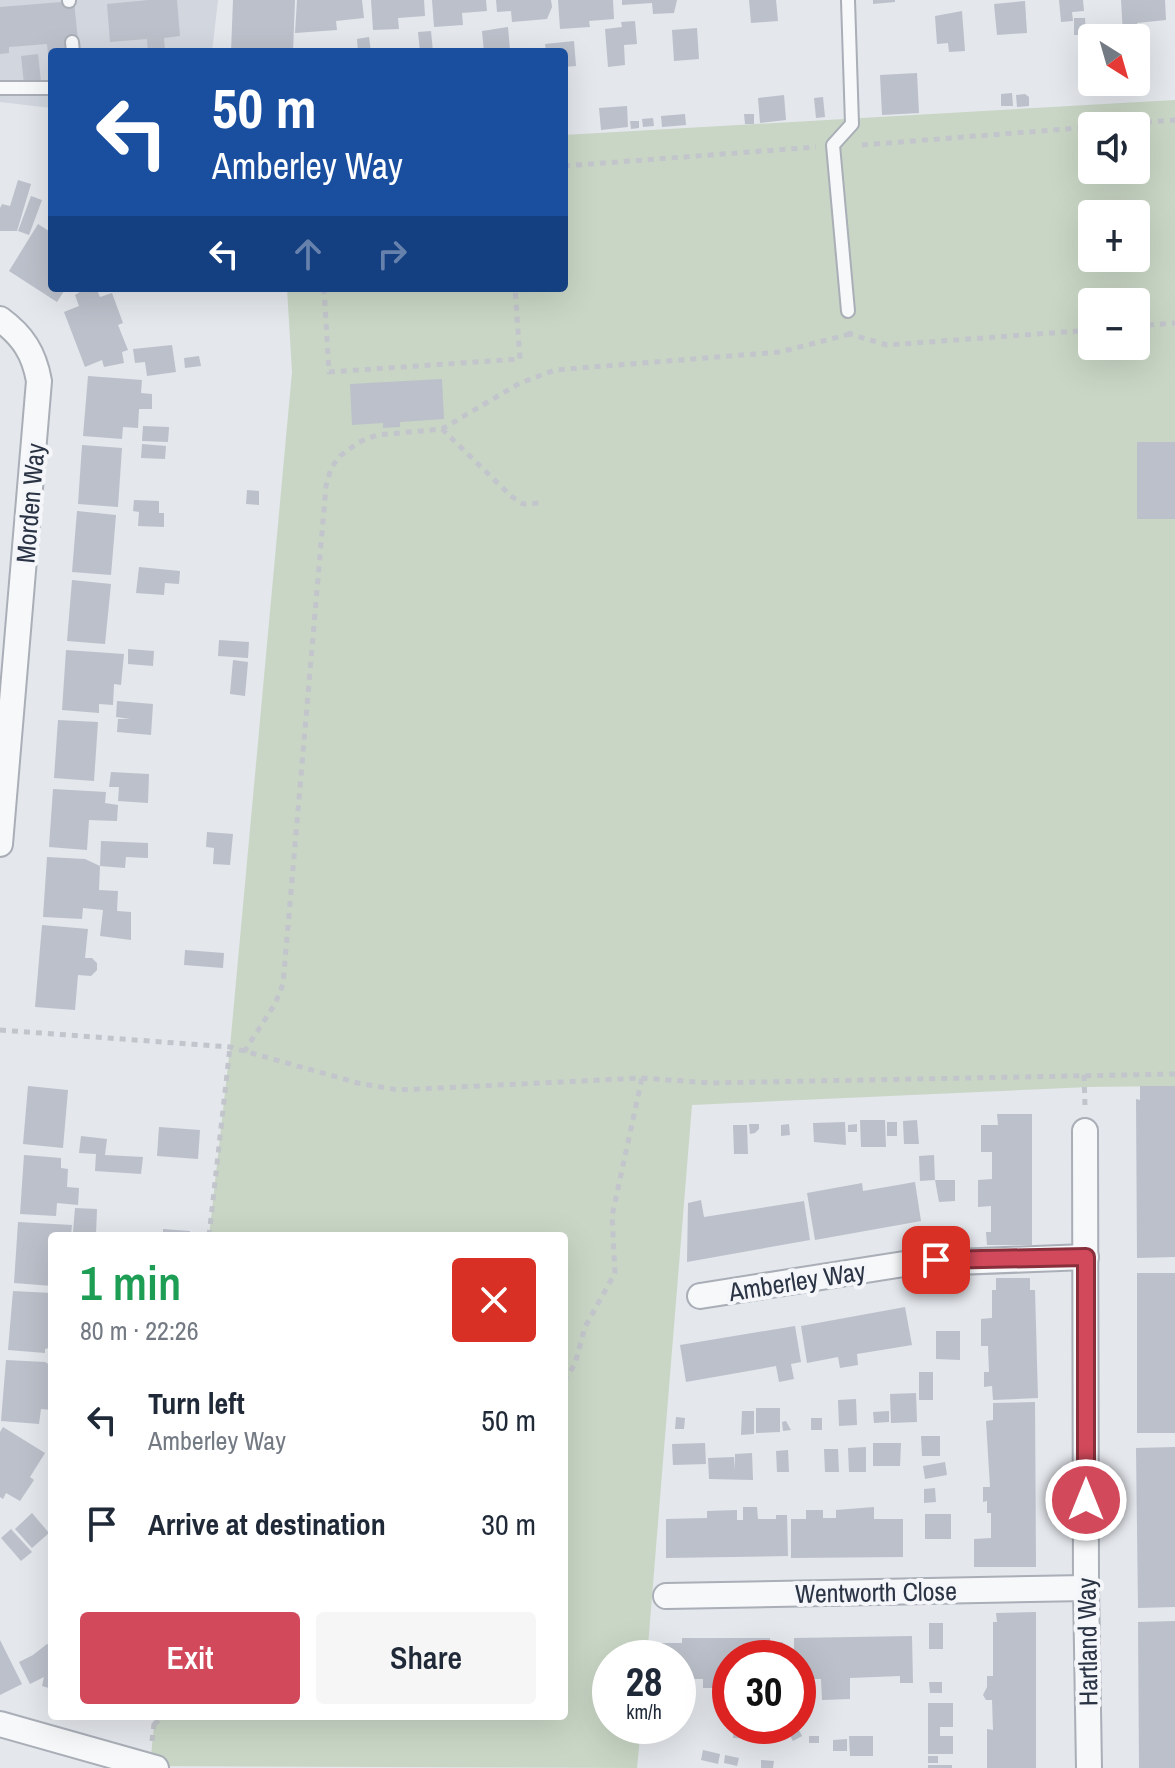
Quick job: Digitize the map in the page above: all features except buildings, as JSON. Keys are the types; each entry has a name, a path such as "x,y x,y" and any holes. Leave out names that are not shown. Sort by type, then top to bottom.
{"street":[{"name":"Morden Way","path":"0,319 25,341 36,361 39,381 0,844"},
{"name":"Hartland Way","path":"1085,1131 1089,1768"},
{"name":"Amberley Way","path":"700,1296 904,1264 1086,1257"},
{"name":"Wentworth Close","path":"666,1596 1086,1588"},
{"path":"0,1724 156,1768"}],"lane":[{"path":"848,0 852,124 833,145 848,311"},
{"path":"0,88 48,88"}],"path":[{"path":"1150,122 1175,120"},
{"path":"568,166 1078,128"},
{"path":"324,292 329,372 520,359 515,292"},
{"path":"848,311 850,334"},
{"path":"1150,325 1175,323"},
{"path":"244,1052 275,1004 283,984 326,486 331,468 340,456 359,442 377,435 442,429 520,383 555,370 780,352 850,334 887,345 1078,331"},
{"path":"442,429 511,496 523,504 539,503"},
{"path":"0,1030 230,1047 358,1083 398,1090 642,1078 710,1083 1175,1074"},
{"path":"209,1232 230,1047"},
{"path":"568,1375 575,1364 585,1327 615,1273 612,1216 642,1078"},
{"path":"154,1724 160,1720"}],"shaded area":[{"path":"0,0 218,0 212,48 48,48 48,108 0,102"}],"green space":[{"path":"1175,100 1175,1086 692,1105 648,1640 592,1640 592,1744 639,1744 637,1768 150,1766 155,1720 568,1720 568,1232 209,1232 230,1047 292,372 287,292 568,292 568,135"}],"route":[{"path":"936,1260 1086,1257 1086,1500"}]}
